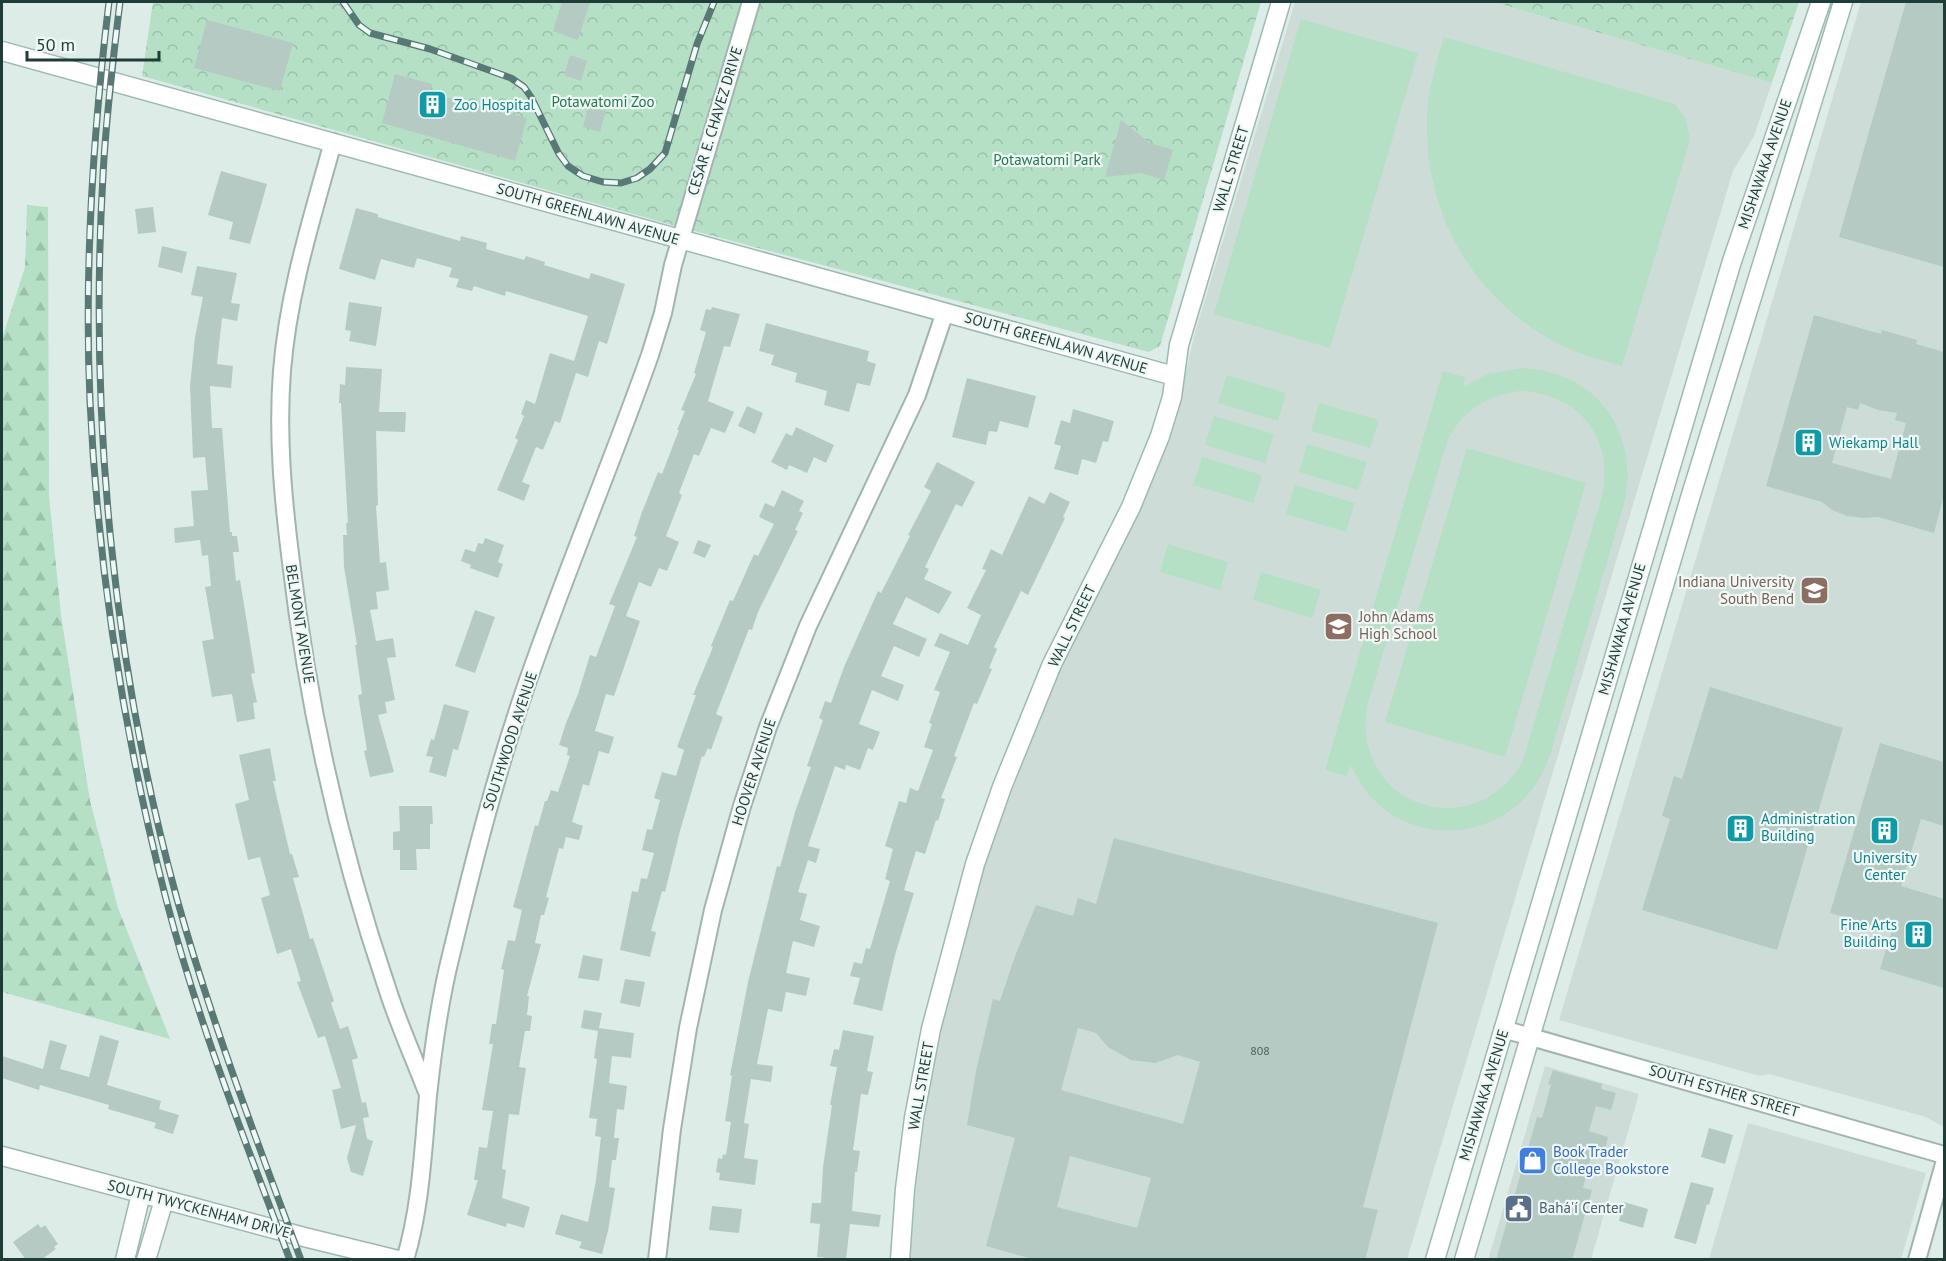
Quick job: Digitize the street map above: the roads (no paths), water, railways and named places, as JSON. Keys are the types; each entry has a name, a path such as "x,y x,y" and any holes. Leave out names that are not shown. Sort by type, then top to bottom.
{"street":[{"name":"CESAR E. CHAVEZ DRIVE","path":"680,240 751,2"},
{"name":"WALL STREET","path":"900,1260 905,1189 914,1118 931,1029 979,854 1002,787 1052,664 1131,507 1160,436 1171,400 1179,345 1281,2"},
{"name":"MISHAWAKA AVENUE","path":"1435,1260 1732,261 1821,2"},
{"name":"MISHAWAKA AVENUE","path":"1464,1260 1690,498 1843,2"},
{"name":"SOUTH GREENLAWN AVENUE","path":"2,51 1174,376"},
{"name":"BELMONT AVENUE","path":"333,142 305,243 286,331 280,409 283,495 299,627 326,770 388,993 428,1095"},
{"name":"SOUTHWOOD AVENUE","path":"405,1260 415,1210 428,1095 451,954 494,788 524,691 650,355 680,240"},
{"name":"HOOVER AVENUE","path":"657,1260 672,1129 688,1028 713,910 742,806 768,727 808,626 918,395 945,312"},
{"name":"SOUTH ESTHER STREET","path":"1503,1029 1944,1155"},
{"name":"SOUTH TWYCKENHAM DRIVE","path":"2,1156 398,1260"},
{"path":"1917,1260 1944,1164"},
{"path":"124,1260 141,1194"},
{"path":"147,1260 164,1200"}],"railway":[{"path":"109,2 94,151 89,251 88,351 99,527 115,652 151,838 179,945 223,1081 290,1260"},
{"path":"120,2 103,175 100,357 103,449 122,631 136,721 155,811 190,945 251,1126 301,1260"},
{"path":"343,2 359,25 370,33 430,49 511,78 524,87 531,97 559,154 568,166 583,176 603,182 621,183 637,178 650,169 665,153 697,44 714,2"}],"place":[{"name":"Zoo Hospital","path":"433,105"},
{"name":"Wiekamp Hall","path":"1808,443"},
{"name":"Indiana University South Bend","path":"1815,591"},
{"name":"John Adams High School","path":"1338,626"},
{"name":"Administration Building","path":"1740,828"},
{"name":"University Center","path":"1885,831"},
{"name":"Fine Arts Building","path":"1918,934"},
{"name":"Book Trader College Bookstore","path":"1532,1161"},
{"name":"Bahá'í Center","path":"1518,1208"}],"park label":[{"name":"Potawatomi Zoo","path":"603,102"},
{"name":"Potawatomi Park","path":"1047,160"}]}
